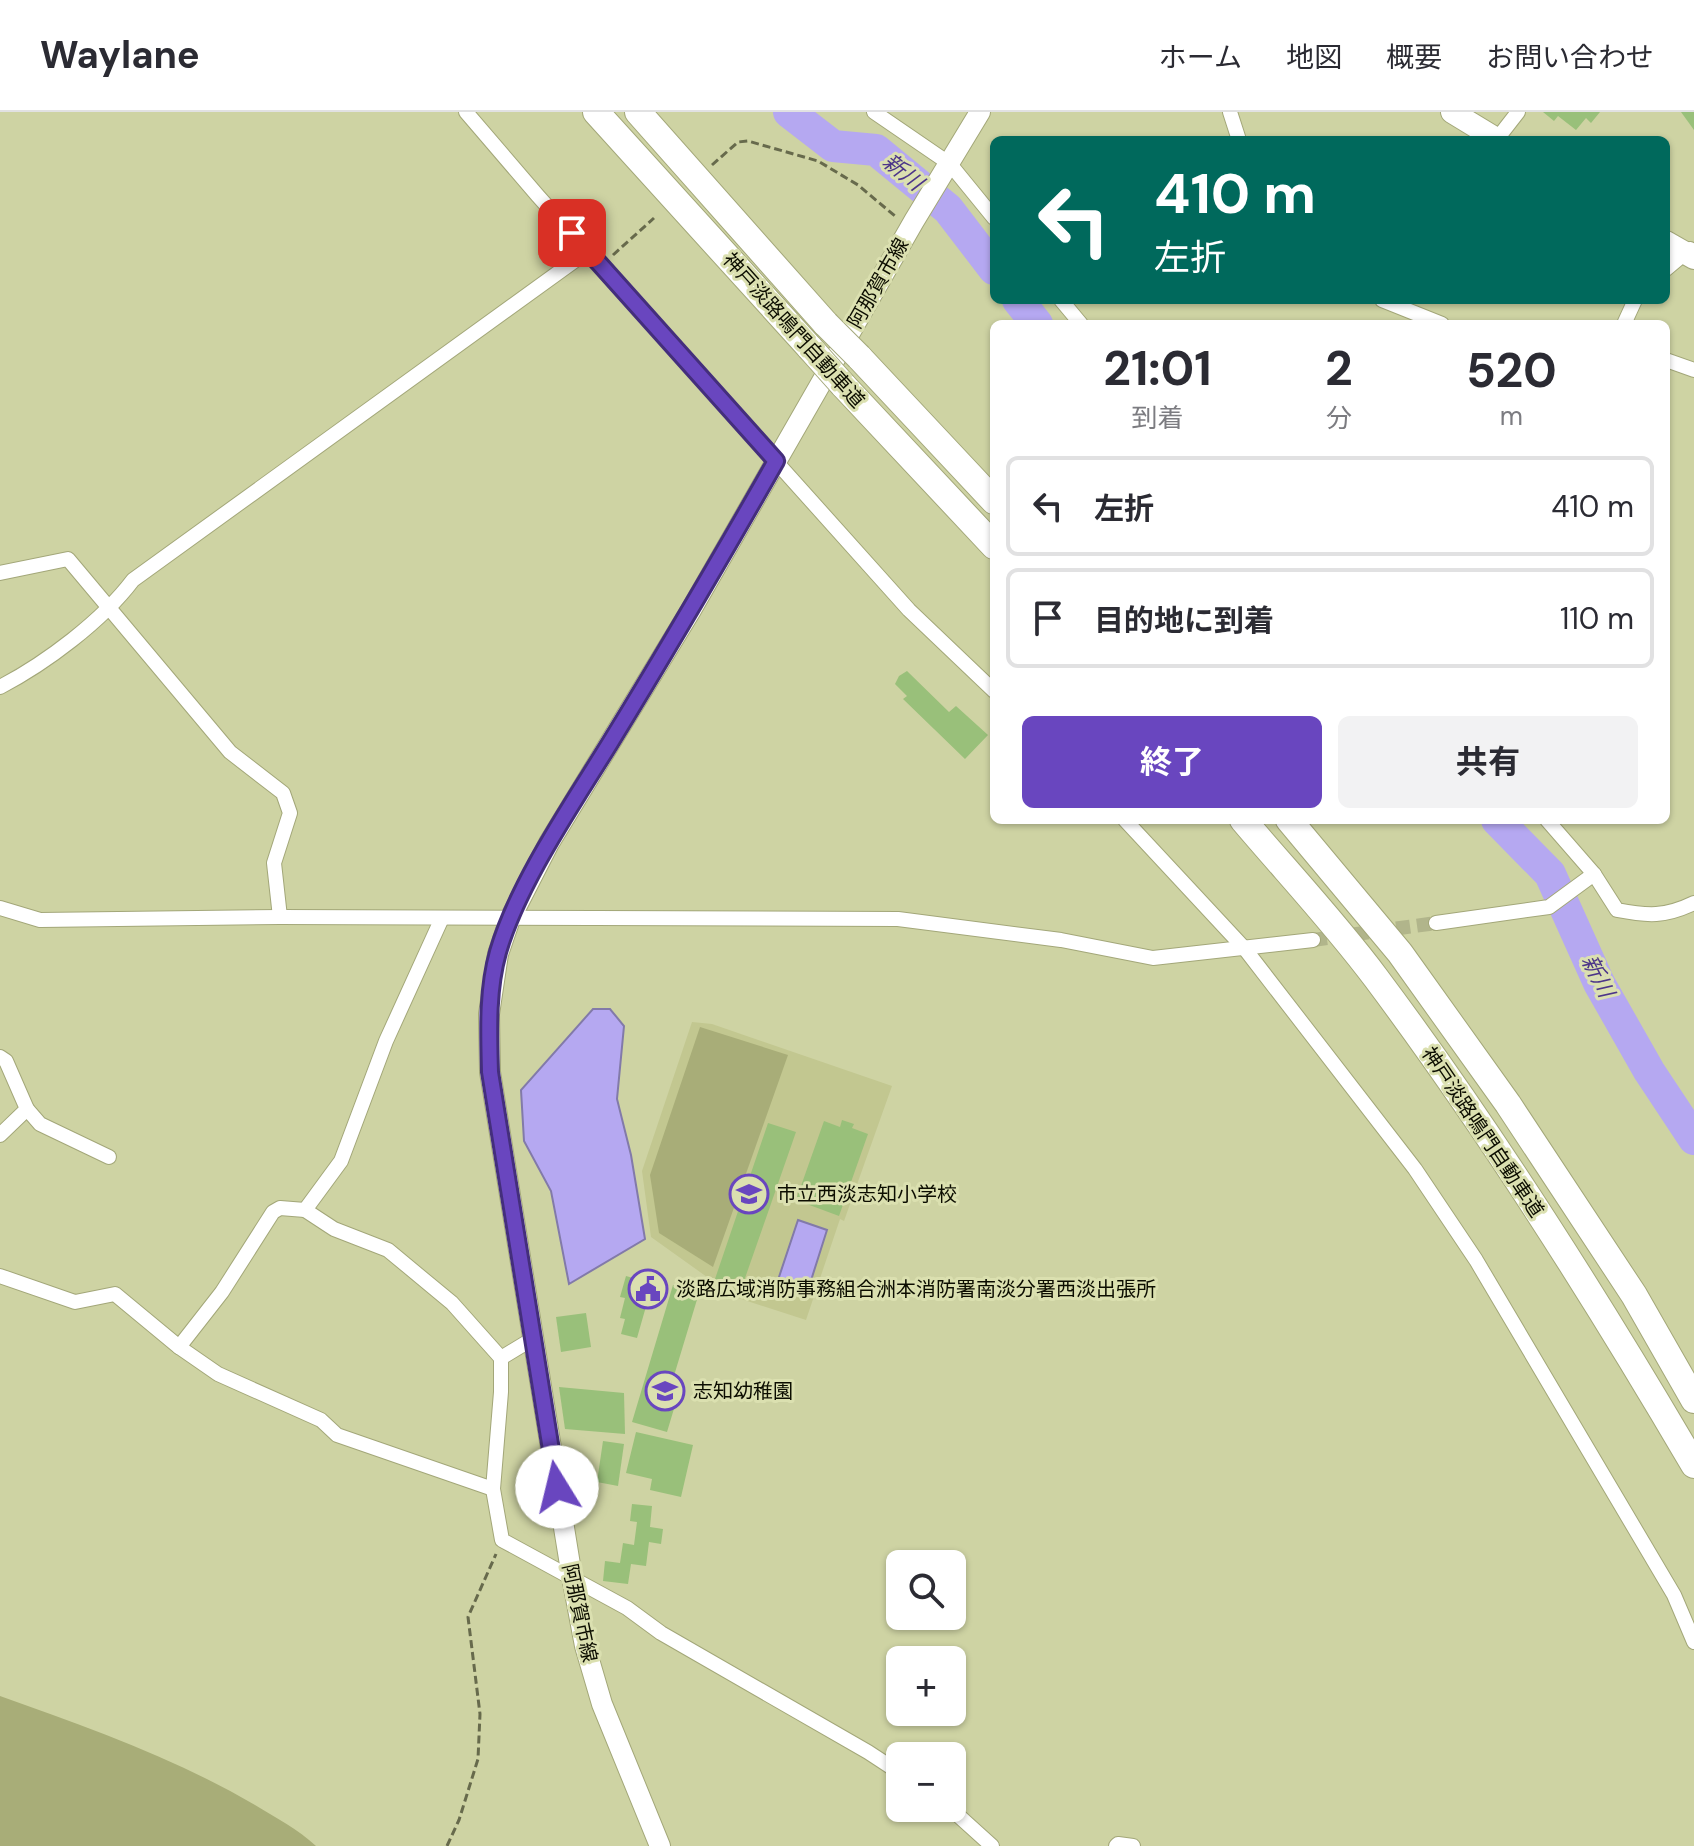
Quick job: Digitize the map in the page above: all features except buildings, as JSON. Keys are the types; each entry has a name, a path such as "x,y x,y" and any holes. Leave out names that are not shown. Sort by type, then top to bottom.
{"highway":[{"name":"神戸淡路鳴門自動車道","path":"596,112 843,385 990,542"},
{"name":"神戸淡路鳴門自動車道","path":"638,112 826,324 990,497"},
{"name":"神戸淡路鳴門自動車道","path":"1246,824 1374,976 1481,1124 1606,1316 1694,1465"},
{"name":"神戸淡路鳴門自動車道","path":"1292,824 1400,953 1508,1104 1634,1295 1694,1400"}],"main road":[{"name":"阿那賀市線","path":"660,1846 602,1704 585,1646 572,1577 490,1072 489,1014 498,954 510,919 549,843 691,610 980,112"},
{"path":"1452,112 1491,136"}],"street":[{"path":"466,112 909,610 990,687"},
{"path":"874,112 945,171 990,214"},
{"path":"1230,112 1238,136"},
{"path":"1500,136 1518,112"},
{"path":"1670,265 1685,250"},
{"path":"0,687 21,676 112,608 133,580 588,251"},
{"path":"1064,304 1078,320"},
{"path":"1392,304 1432,320"},
{"path":"1670,361 1694,370"},
{"path":"0,573 68,559 230,752 283,793 290,813 274,863 280,917"},
{"path":"1129,824 1245,949 1415,1169 1476,1260 1674,1595 1694,1642"},
{"path":"1550,824 1594,874 1617,910 1648,916 1678,911 1694,903"},
{"path":"1436,923 1549,907 1594,874"},
{"path":"0,908 40,920 280,917 898,919 1061,940 1153,958 1313,940"},
{"path":"305,1210 341,1161 386,1041 442,918"},
{"path":"0,1057 6,1061 27,1109 40,1124 109,1157"},
{"path":"0,1135 27,1109"},
{"path":"179,1347 222,1292 273,1212 280,1208 305,1210 334,1229 388,1250 452,1303 501,1358 493,1489 502,1540 627,1608 661,1633 886,1764"},
{"path":"0,1276 75,1302 115,1294 179,1347 218,1374 321,1420 337,1435 493,1489"},
{"path":"501,1358 534,1338"},
{"path":"965,1822 992,1846"},
{"path":"1116,1846 1133,1846"}],"path":[{"path":"707,171 738,142 748,141 818,161 858,185 912,225"},
{"path":"601,266 654,218"},
{"path":"447,1846 459,1820 478,1759 480,1714 468,1617 502,1540"}],"shaded area":[{"path":"593,1009 610,1009 624,1026 617,1099 631,1155 645,1239 569,1284 551,1191 524,1141 521,1090"},
{"name":"市立西淡志知小学校","path":"692,1022 712,1024 892,1086 844,1221 840,1219 806,1320 735,1297 651,1237 642,1171"},
{"path":"700,1027 788,1055 713,1267 659,1233 650,1175"},
{"path":"798,1220 827,1230 807,1293 777,1283"},
{"path":"0,1696 194,1772 279,1819 316,1846 0,1846"}],"waterway":[{"name":"新川","path":"789,112 833,146 876,150 948,209 990,264"},
{"name":"新川","path":"1021,304 1034,320"},
{"name":"新川","path":"1501,824 1550,874 1599,983 1649,1071 1694,1139"}],"tunnel":[{"path":"1313,940 1436,923"}],"place":[{"name":"市立西淡志知小学校","path":"749,1194"},
{"name":"淡路広域消防事務組合洲本消防署南淡分署西淡出張所","path":"648,1289"},
{"name":"志知幼稚園","path":"665,1391"}],"route":[{"path":"557,1487 490,1072 489,1014 498,954 510,919 549,843 691,610 776,461 572,233"}]}
